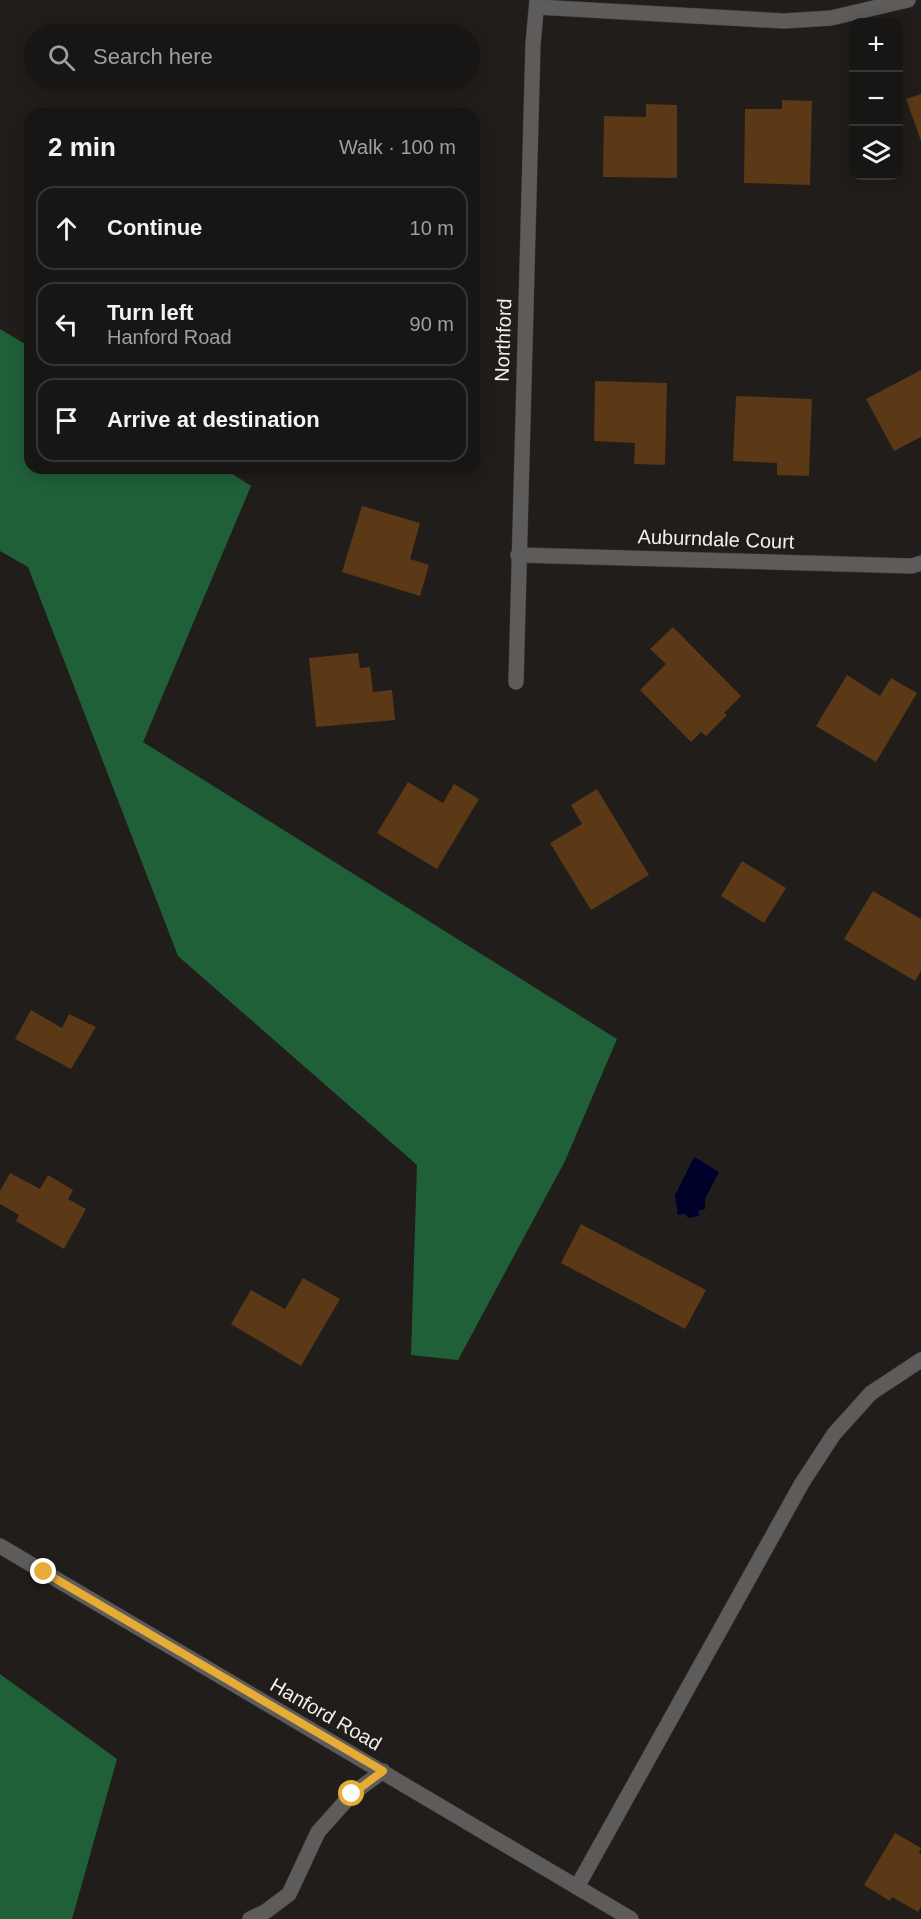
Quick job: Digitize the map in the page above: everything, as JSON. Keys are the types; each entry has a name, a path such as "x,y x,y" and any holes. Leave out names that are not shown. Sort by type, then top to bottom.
{"street":[{"path":"537,4 784,21 831,18 908,0"},
{"name":"Northford","path":"516,682 533,44 537,4"},
{"name":"Auburndale Court","path":"518,555 918,569"},
{"path":"577,1887 802,1483 834,1434 871,1394 921,1360"},
{"name":"Hanford Road","path":"0,1546 631,1919"},
{"path":"250,1919 265,1912 289,1894 318,1832 352,1794 383,1771"}],"green space":[{"path":"0,329 24,343 24,474 232,474 251,486 143,742 617,1039 565,1161 458,1360 411,1355 417,1165 178,956 28,567 0,551"},
{"path":"0,1674 117,1759 72,1919 0,1919"}],"water":[{"path":"694,1157 719,1172 705,1199 705,1209 698,1211 699,1216 688,1218 686,1214 678,1215 675,1195"}],"building":[{"path":"921,94 921,141 906,99"},
{"path":"782,100 812,101 810,185 744,183 745,109 782,109"},
{"path":"646,104 677,105 677,178 603,177 604,116 646,117"},
{"path":"921,370 921,437 894,451 866,399"},
{"path":"595,381 667,383 665,465 634,464 635,443 594,441"},
{"path":"736,396 812,399 809,476 777,475 777,463 733,461"},
{"path":"362,506 420,523 410,559 429,565 420,596 342,572"},
{"path":"673,627 741,696 724,713 727,715 706,736 701,732 691,742 640,690 666,664 650,649"},
{"path":"358,653 360,668 370,667 373,692 392,690 395,720 316,727 309,658"},
{"path":"847,675 880,696 891,678 917,693 876,762 816,726"},
{"path":"408,782 443,803 454,784 479,799 437,869 377,833"},
{"path":"597,789 649,875 591,910 550,843 582,824 571,805"},
{"path":"742,861 786,888 764,923 721,896"},
{"path":"873,891 921,919 921,971 915,981 844,939"},
{"path":"31,1010 62,1028 69,1014 96,1027 71,1069 15,1039"},
{"path":"10,1173 40,1189 48,1175 73,1190 68,1199 86,1209 64,1249 16,1221 19,1215 0,1204 0,1191"},
{"path":"581,1224 706,1290 685,1329 561,1263"},
{"path":"303,1278 340,1299 301,1366 231,1324 251,1290 285,1309"},
{"path":"895,1833 921,1848 919,1853 921,1854 921,1907 918,1912 892,1897 890,1901 864,1885"}],"route":[{"path":"44,1572 383,1771 352,1794"}]}
